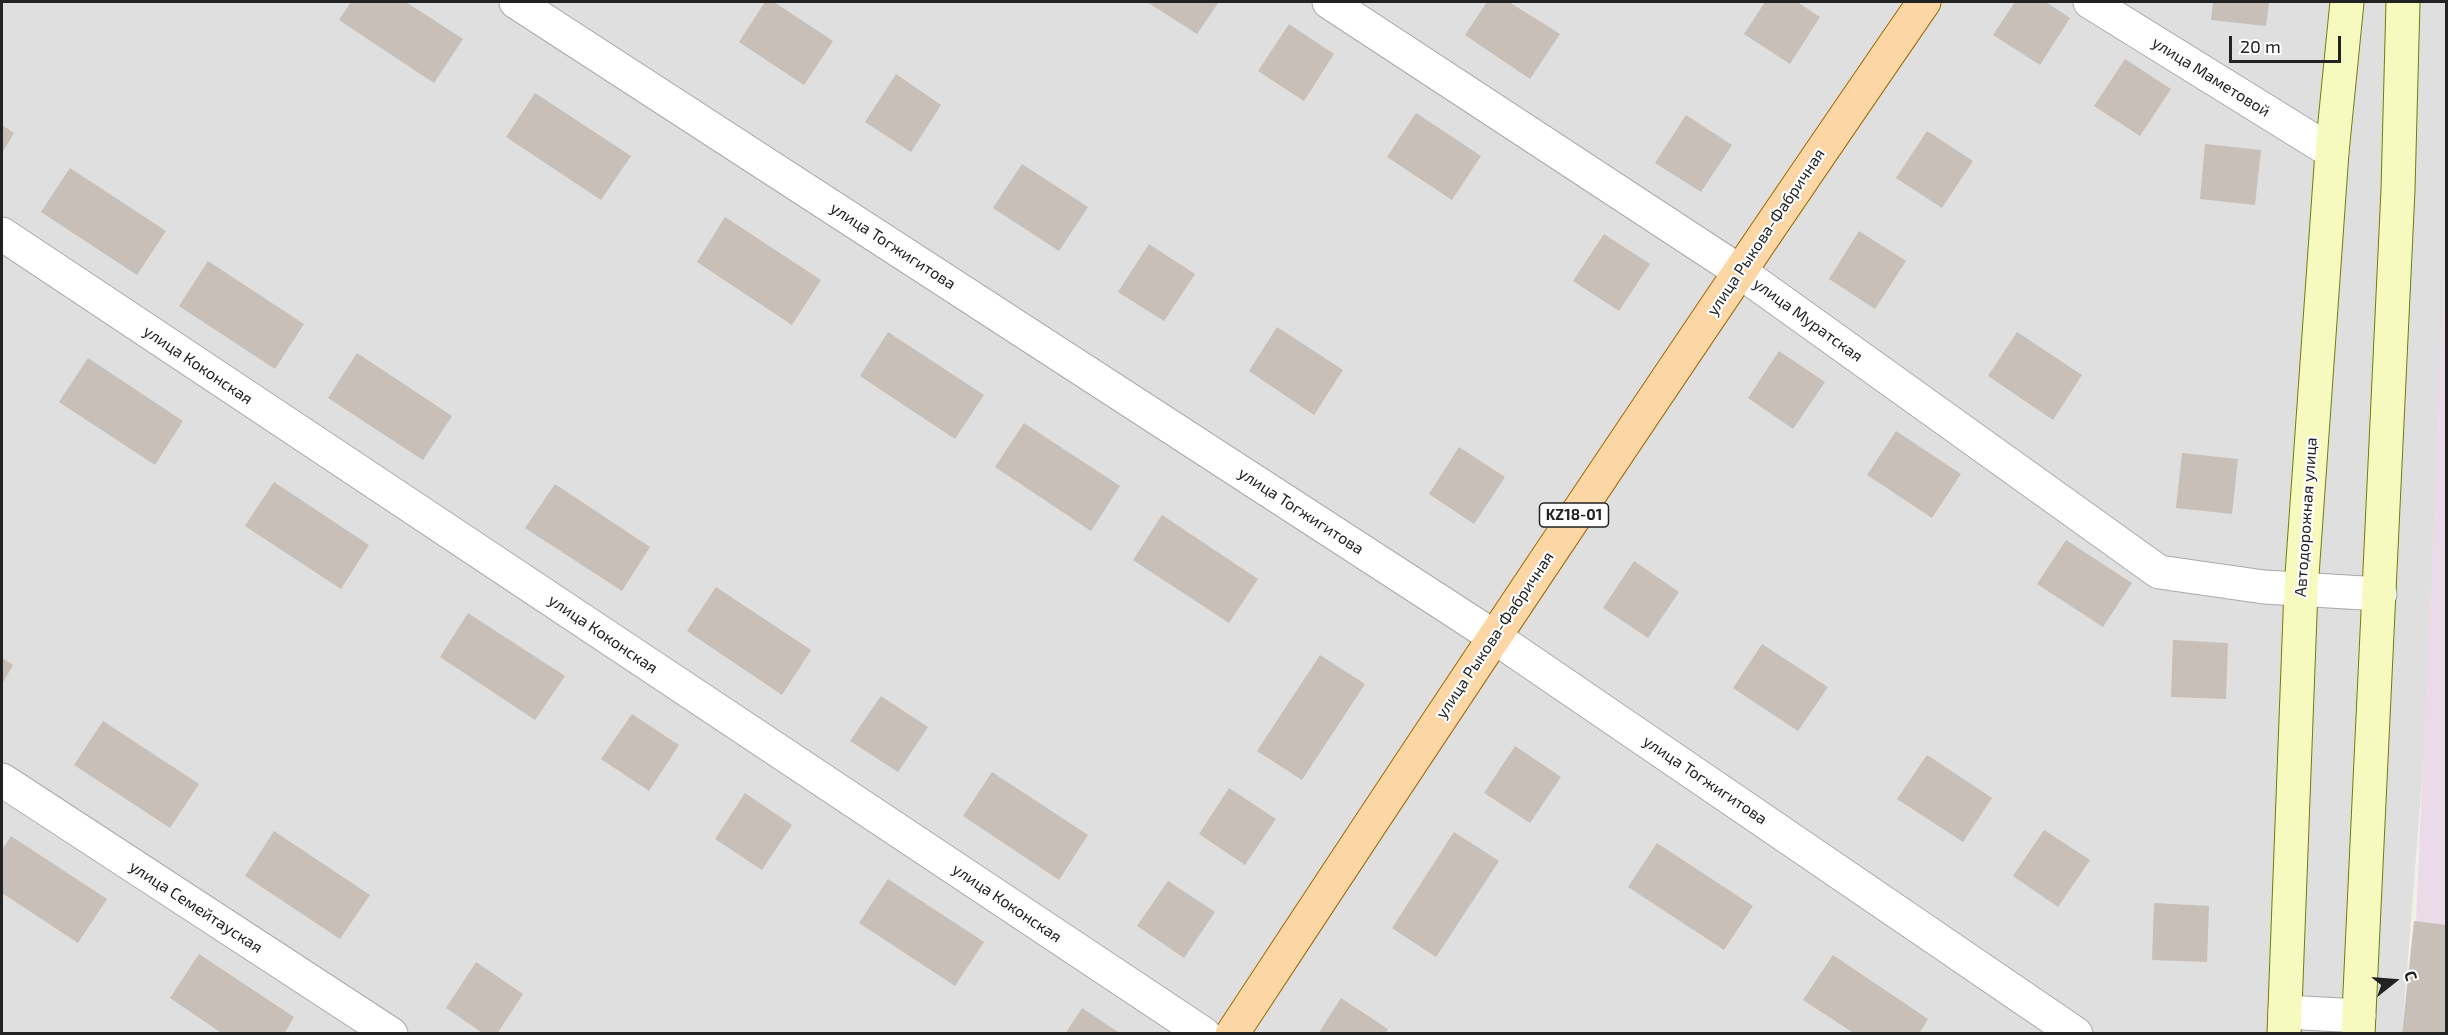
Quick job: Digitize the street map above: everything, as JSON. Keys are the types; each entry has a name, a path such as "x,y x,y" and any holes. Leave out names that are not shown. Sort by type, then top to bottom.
{"main road":[{"name":"улица Рыкова-Фабричная","path":"1232,1034 1493,636 1924,2"},
{"name":"Автодорожная улица","path":"2285,1023 2301,589 2332,152 2347,2"},
{"path":"2358,1024 2380,594 2403,2"}],"street":[{"name":"улица Тогжигитова","path":"516,2 1493,636 2076,1034"},
{"name":"улица Муратская","path":"1329,2 1739,271 2159,572 2301,589 2380,594"},
{"name":"улица Маметовой","path":"2091,2 2332,152"},
{"name":"улица Коконская","path":"2,234 1204,1034"},
{"name":"улица Семейтауская","path":"2,780 391,1034"},
{"path":"2285,1023 2358,1024"}],"shaded area":[{"path":"2,2 2446,2 2446,477 2402,1033 2,1034"},
{"path":"2446,249 2446,1033 2411,1033"}],"building":[{"path":"351,2 406,2 463,39 434,83 339,20"},
{"path":"765,2 774,2 833,41 804,85 739,42"},
{"path":"1147,2 1219,2 1197,34"},
{"path":"1487,2 1509,2 1560,34 1530,79 1465,35"},
{"path":"1765,2 1797,2 1820,17 1790,64 1744,34"},
{"path":"2015,2 2046,2 2070,18 2040,65 1993,35"},
{"path":"2213,2 2269,2 2266,26 2211,20"},
{"path":"1289,24 1334,54 1304,101 1258,71"},
{"path":"2125,59 2171,89 2140,136 2094,106"},
{"path":"896,74 941,105 911,152 865,122"},
{"path":"535,93 631,156 601,200 506,137"},
{"path":"1416,113 1481,156 1452,200 1387,157"},
{"path":"1686,115 1732,145 1701,192 1655,163"},
{"path":"2,125 14,133 2,153"},
{"path":"1927,131 1973,161 1942,208 1896,178"},
{"path":"2205,144 2261,150 2255,205 2200,199"},
{"path":"1022,164 1088,207 1059,251 993,208"},
{"path":"70,168 166,231 137,275 41,212"},
{"path":"725,217 821,280 792,325 697,262"},
{"path":"1859,231 1906,261 1875,309 1829,279"},
{"path":"1604,234 1650,264 1619,311 1573,281"},
{"path":"1149,244 1195,274 1164,321 1118,292"},
{"path":"208,261 304,324 275,369 179,306"},
{"path":"1277,327 1343,370 1314,415 1249,371"},
{"path":"888,332 984,395 955,439 860,376"},
{"path":"2017,332 2082,375 2053,420 1988,376"},
{"path":"1779,351 1825,382 1793,429 1748,398"},
{"path":"357,353 452,416 423,460 328,398"},
{"path":"88,358 183,421 155,465 59,402"},
{"path":"1024,423 1120,486 1091,531 995,467"},
{"path":"1896,431 1961,474 1932,518 1867,475"},
{"path":"1459,447 1505,477 1474,524 1429,494"},
{"path":"2182,453 2238,459 2232,514 2176,508"},
{"path":"274,482 369,545 341,589 245,526"},
{"path":"555,484 650,547 622,591 525,528"},
{"path":"1162,515 1258,579 1229,623 1133,560"},
{"path":"2066,540 2132,583 2103,627 2037,584"},
{"path":"1634,561 1679,592 1648,638 1603,608"},
{"path":"716,587 811,650 782,695 687,631"},
{"path":"468,613 565,676 535,720 440,657"},
{"path":"2173,640 2228,643 2226,699 2171,697"},
{"path":"1762,644 1828,687 1798,731 1733,688"},
{"path":"1320,655 1365,684 1302,780 1257,751"},
{"path":"2,658 13,665 2,684"},
{"path":"881,696 928,727 898,772 850,741"},
{"path":"632,714 679,745 649,791 601,759"},
{"path":"103,721 199,784 170,828 74,765"},
{"path":"1515,746 1561,777 1530,823 1484,793"},
{"path":"1927,755 1992,798 1963,842 1897,799"},
{"path":"992,772 1088,835 1059,880 963,816"},
{"path":"1229,788 1276,819 1245,865 1199,834"},
{"path":"745,793 792,825 762,870 715,839"},
{"path":"2044,830 2090,860 2058,907 2013,876"},
{"path":"274,831 370,895 340,939 245,876"},
{"path":"1454,832 1499,861 1436,957 1392,928"},
{"path":"11,836 107,899 78,943 2,893 2,850"},
{"path":"1657,843 1753,906 1724,950 1628,887"},
{"path":"888,879 984,942 955,986 859,923"},
{"path":"1168,881 1215,912 1184,958 1137,926"},
{"path":"2154,903 2209,906 2207,962 2152,960"},
{"path":"2414,921 2446,925 2446,1034 2402,1034"},
{"path":"199,954 294,1017 284,1034 223,1034 170,998"},
{"path":"1833,955 1928,1019 1919,1034 1855,1034 1803,1000"},
{"path":"476,962 523,994 497,1034 484,1034 446,1008"},
{"path":"1341,998 1388,1029 1385,1034 1318,1034"},
{"path":"1082,1008 1121,1034 1065,1034"}]}
